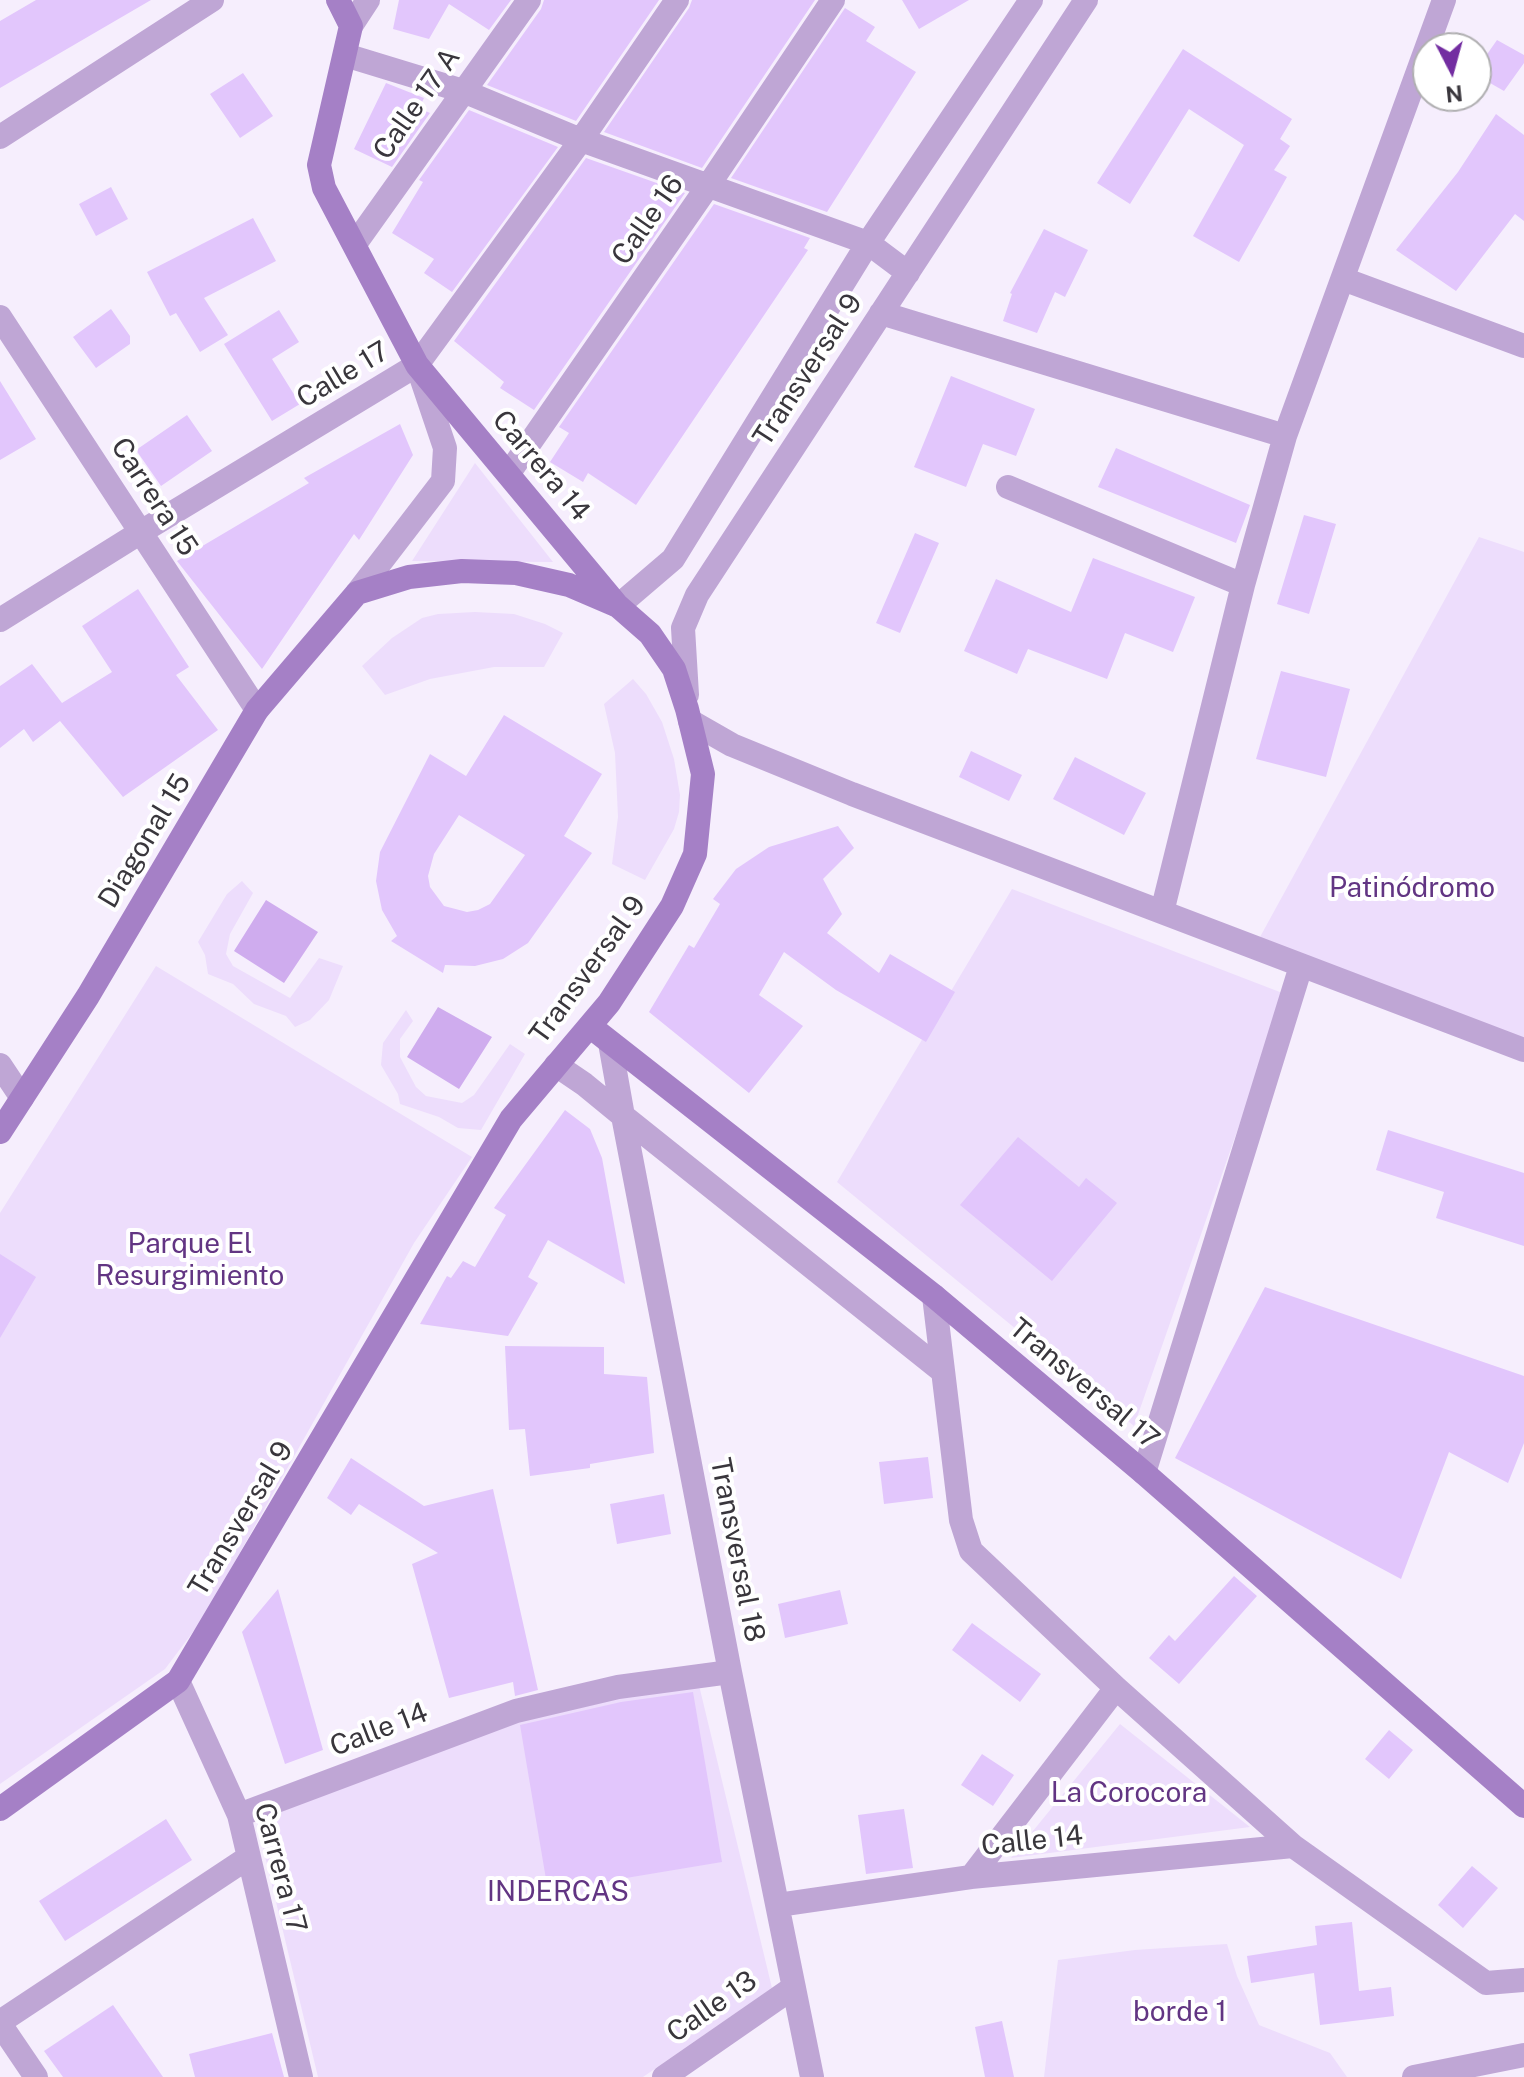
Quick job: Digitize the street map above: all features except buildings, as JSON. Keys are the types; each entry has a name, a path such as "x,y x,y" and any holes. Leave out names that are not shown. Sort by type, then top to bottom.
{"street":[{"path":"0,137 212,0"},
{"path":"338,0 351,26"},
{"path":"354,0 345,55 463,91 581,140 868,243 908,273"},
{"path":"351,26 368,0"},
{"name":"Calle 17 A","path":"355,244 529,0"},
{"name":"Calle 17","path":"0,620 417,365 581,140 677,0"},
{"name":"Calle 16","path":"509,473 833,0"},
{"name":"Transversal 9","path":"618,606 673,559 868,243 1031,0"},
{"name":"Transversal 9","path":"0,1809 178,1681 511,1119 591,1027 666,917 695,854 703,774 688,715 683,628 697,595 1086,0"},
{"path":"1162,912 1243,585 1285,436 1444,0"},
{"name":"Carrera 14","path":"345,55 319,165 324,188 417,365 445,448 443,481 357,593"},
{"path":"1343,279 1524,346"},
{"path":"881,313 1285,436"},
{"name":"Carrera 15","path":"0,317 257,710"},
{"name":"Carrera 14","path":"417,365 618,606"},
{"path":"1008,487 1243,585"},
{"path":"357,593 409,577 476,571 516,573 569,585 618,606 650,634 674,669 688,715 732,745 1524,1050"},
{"name":"Diagonal 15","path":"0,1132 88,996 257,710 357,593"},
{"path":"1144,1473 1301,966"},
{"name":"Transversal 17","path":"591,1027 934,1296 1144,1473 1524,1806"},
{"name":"Transversal 18","path":"610,1043 730,1672 812,2077"},
{"path":"0,1065 22,1098"},
{"path":"556,1065 584,1084 941,1370"},
{"path":"934,1296 961,1520 971,1551 1116,1688 1293,1846 1486,1983 1524,1980"},
{"name":"Calle 14","path":"239,1815 516,1711 618,1687 730,1672"},
{"name":"Carrera 17","path":"178,1681 239,1815 301,2077"},
{"path":"971,1877 1116,1688"},
{"name":"Calle 14","path":"778,1905 971,1877 1293,1846"},
{"path":"36,2077 0,2023 249,1857"},
{"name":"Calle 13","path":"664,2077 794,1987"},
{"path":"1414,2077 1524,2055"}],"green space":[{"path":"475,463 553,562 412,561"},
{"name":"Patinódromo","path":"1479,537 1524,552 1524,1050 1254,948"},
{"path":"475,612 514,614 563,633 544,667 494,667 430,679 385,695 362,666 392,638 422,618"},
{"path":"633,679 662,722 674,759 680,795 674,829 645,880 612,864 618,817 615,753 604,704"},
{"path":"242,881 253,893 230,934 226,954 233,966 290,998 319,958 343,966 329,1000 310,1020 295,1027 286,1016 254,1004 233,984 208,974 205,955 198,942 227,894"},
{"path":"1012,889 1285,994 1134,1426 837,1182"},
{"name":"Parque El Resurgimiento","path":"156,966 472,1157 414,1243 202,1620 165,1669 0,1784 0,1213"},
{"path":"406,1010 413,1021 400,1039 400,1057 416,1087 426,1096 462,1103 474,1095 510,1044 525,1054 481,1130 458,1128 439,1117 400,1104 398,1094 381,1065 383,1043"},
{"name":"INDERCAS","path":"697,1677 772,1988 643,2077 318,2077 253,1806 515,1712"},
{"name":"La Corocora","path":"1120,1724 1250,1827 1011,1858"},
{"name":"borde 1","path":"1227,1944 1237,1976 1259,2025 1330,2053 1347,2077 1044,2077 1058,1960 1135,1950"}],"shaded area":[{"path":"266,900 318,932 284,983 234,951"},
{"path":"438,1007 492,1037 459,1089 407,1057"}]}
